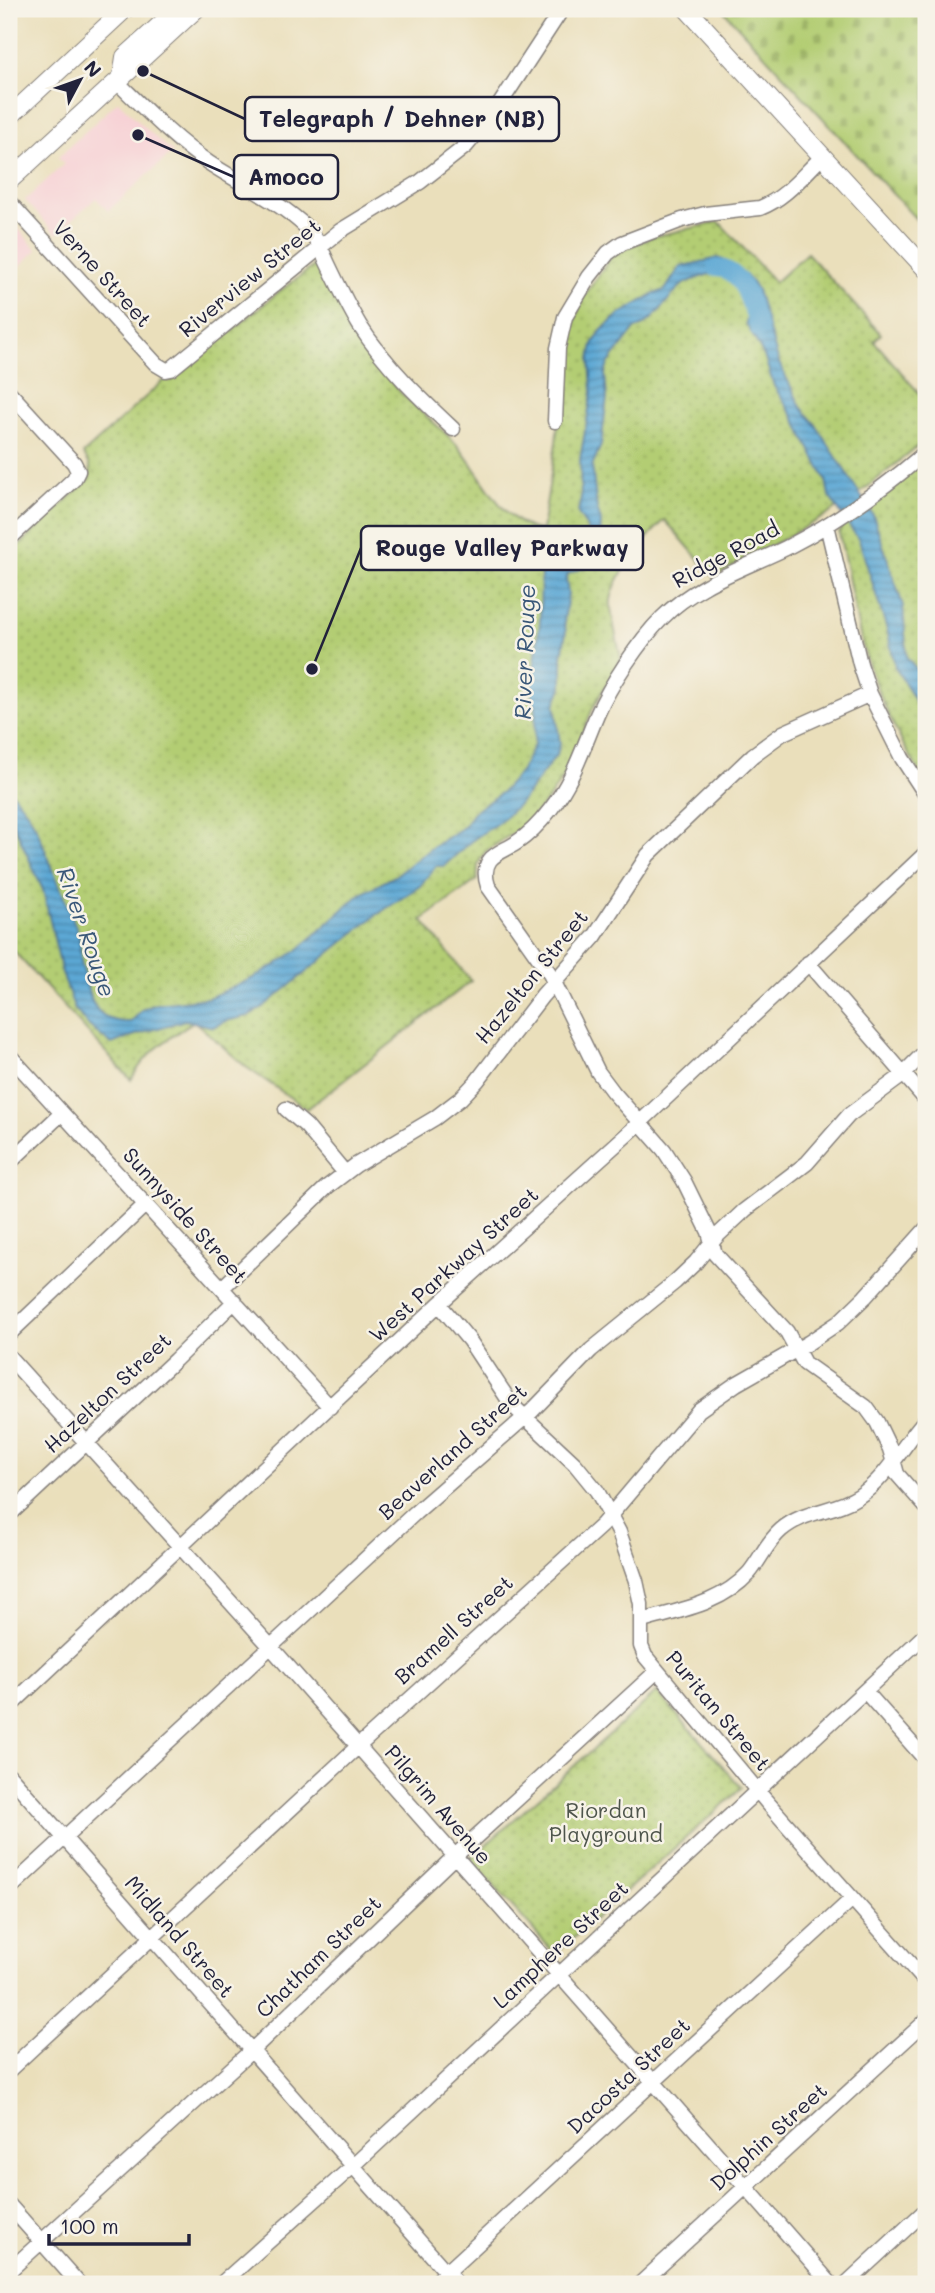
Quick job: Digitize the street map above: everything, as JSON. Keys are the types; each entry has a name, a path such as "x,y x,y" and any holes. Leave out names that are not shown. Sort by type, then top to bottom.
{"main road":[{"path":"9,117 125,9"},
{"path":"119,79 125,57 178,9"},
{"path":"9,181 196,9"},
{"path":"687,9 926,269"}],"street":[{"name":"Riverview Street","path":"166,370 179,364 340,231 420,182 466,146 496,110 562,9"},
{"path":"119,79 185,146 306,227 322,245 326,260 361,327 407,384 453,429"},
{"path":"555,421 558,348 563,325 572,302 608,253 622,243 682,220 768,205 789,191 823,156"},
{"name":"Verne Street","path":"9,202 156,364 166,370"},
{"path":"9,392 74,463 78,471 74,479 9,539"},
{"name":"Ridge Road","path":"555,982 488,886 485,873 496,854 508,849 536,828 552,808 578,765 607,695 648,635 674,607 719,579 830,523 872,495 926,453"},
{"path":"830,523 857,654 870,694 902,758 926,795"},
{"name":"Hazelton Street","path":"222,1288 327,1187 383,1147 435,1118 461,1098 596,936 648,855 753,755 783,733 870,694"},
{"name":"West Parkway Street","path":"9,1707 926,853"},
{"path":"808,963 926,1100"},
{"path":"555,982 598,1072 612,1092 664,1150 684,1181 696,1203 715,1254 787,1332 804,1363 866,1407 877,1422 897,1474 926,1507"},
{"name":"Beaverland Street","path":"9,1889 415,1513 524,1418 591,1350 675,1282 745,1210 807,1163 858,1107 903,1073 926,1051"},
{"name":"Sunnyside Street","path":"9,1055 330,1407"},
{"path":"286,1109 306,1126 345,1173"},
{"path":"9,1163 62,1113"},
{"path":"9,1334 146,1205"},
{"name":"Bramell Street","path":"9,2070 358,1746 612,1516 679,1431 699,1410 715,1397 838,1323 865,1297 926,1228"},
{"name":"Hazelton Street","path":"9,1515 234,1301"},
{"name":"Puritan Street","path":"439,1304 469,1340 505,1396 524,1418 584,1474 612,1516 636,1581 642,1620 641,1646 656,1672 926,1982"},
{"name":"Pilgrim Avenue","path":"9,1357 271,1647 831,2284"},
{"path":"642,1620 706,1604 727,1592 748,1573 780,1531 797,1519 844,1504 862,1494 926,1419"},
{"name":"Lamphere Street","path":"221,2284 353,2166 926,1634"},
{"name":"Chatham Street","path":"9,2271 251,2051 455,1856 656,1672"},
{"path":"865,1691 926,1760"},
{"name":"Midland Street","path":"9,1775 457,2284"},
{"name":"Dacosta Street","path":"434,2284 852,1899"},
{"name":"Dolphin Street","path":"640,2284 926,2021"},
{"path":"9,2205 79,2284"},
{"path":"846,2284 926,2210"}],"shaded area":[{"path":"118,101 173,152 108,211 96,198 56,234 25,200 64,164 58,157"},
{"path":"9,218 37,250 9,276"}],"green space":[{"path":"722,9 926,9 926,230"},
{"path":"719,222 775,282 807,253 881,334 874,341 926,401 926,439 865,489 827,515 714,577 665,520 641,546 625,568 611,600 621,659 593,708 569,768 550,797 526,824 485,852 478,864 477,880 422,920 471,981 307,1109 246,1067 194,1021 150,1054 131,1080 9,946 9,555 89,479 90,466 83,454 163,381 180,374 276,294 318,263 356,334 392,383 457,445 504,509 528,527 542,530 556,442 566,346 583,298 613,254 652,237"},
{"path":"926,459 926,781 896,731 872,675 861,639 839,533 843,524"},
{"name":"Riordan Playground","path":"657,1692 742,1788 555,1954 470,1859"}],"water":[{"path":"718,258 740,271 757,290 779,363 801,407 816,425 873,515 903,606 907,658 926,680 926,719 895,667 888,633 859,540 829,496 826,480 793,416 774,386 764,356 746,323 752,304 749,290 738,277 722,270 695,279 680,287 655,316 635,329 608,364 605,374 607,398 601,445 592,466 601,521 600,542 587,566 568,574 566,579 568,593 564,622 566,631 562,656 562,687 555,705 560,744 557,754 522,801 444,866 436,866 420,886 375,916 262,1008 248,1016 213,1027 185,1020 112,1044 107,1041 88,1025 74,1008 62,973 43,890 9,814 9,789 36,827 78,932 81,964 93,1003 97,1010 111,1019 131,1022 143,1009 157,1004 208,998 277,964 299,949 359,895 395,876 465,826 472,813 502,792 521,771 534,745 536,707 531,692 540,622 541,571 553,558 583,544 588,530 578,513 581,498 580,459 592,392 590,359 593,344 601,331 617,316 665,290 680,267"}],"waterway":[{"name":"River Rouge","path":"716,268 733,274 740,282 759,329"}],"place":[{"name":"Telegraph / Dehner (NB)","path":"143,71"},
{"name":"Amoco","path":"138,135"},
{"name":"Rouge Valley Parkway","path":"312,669"}]}
